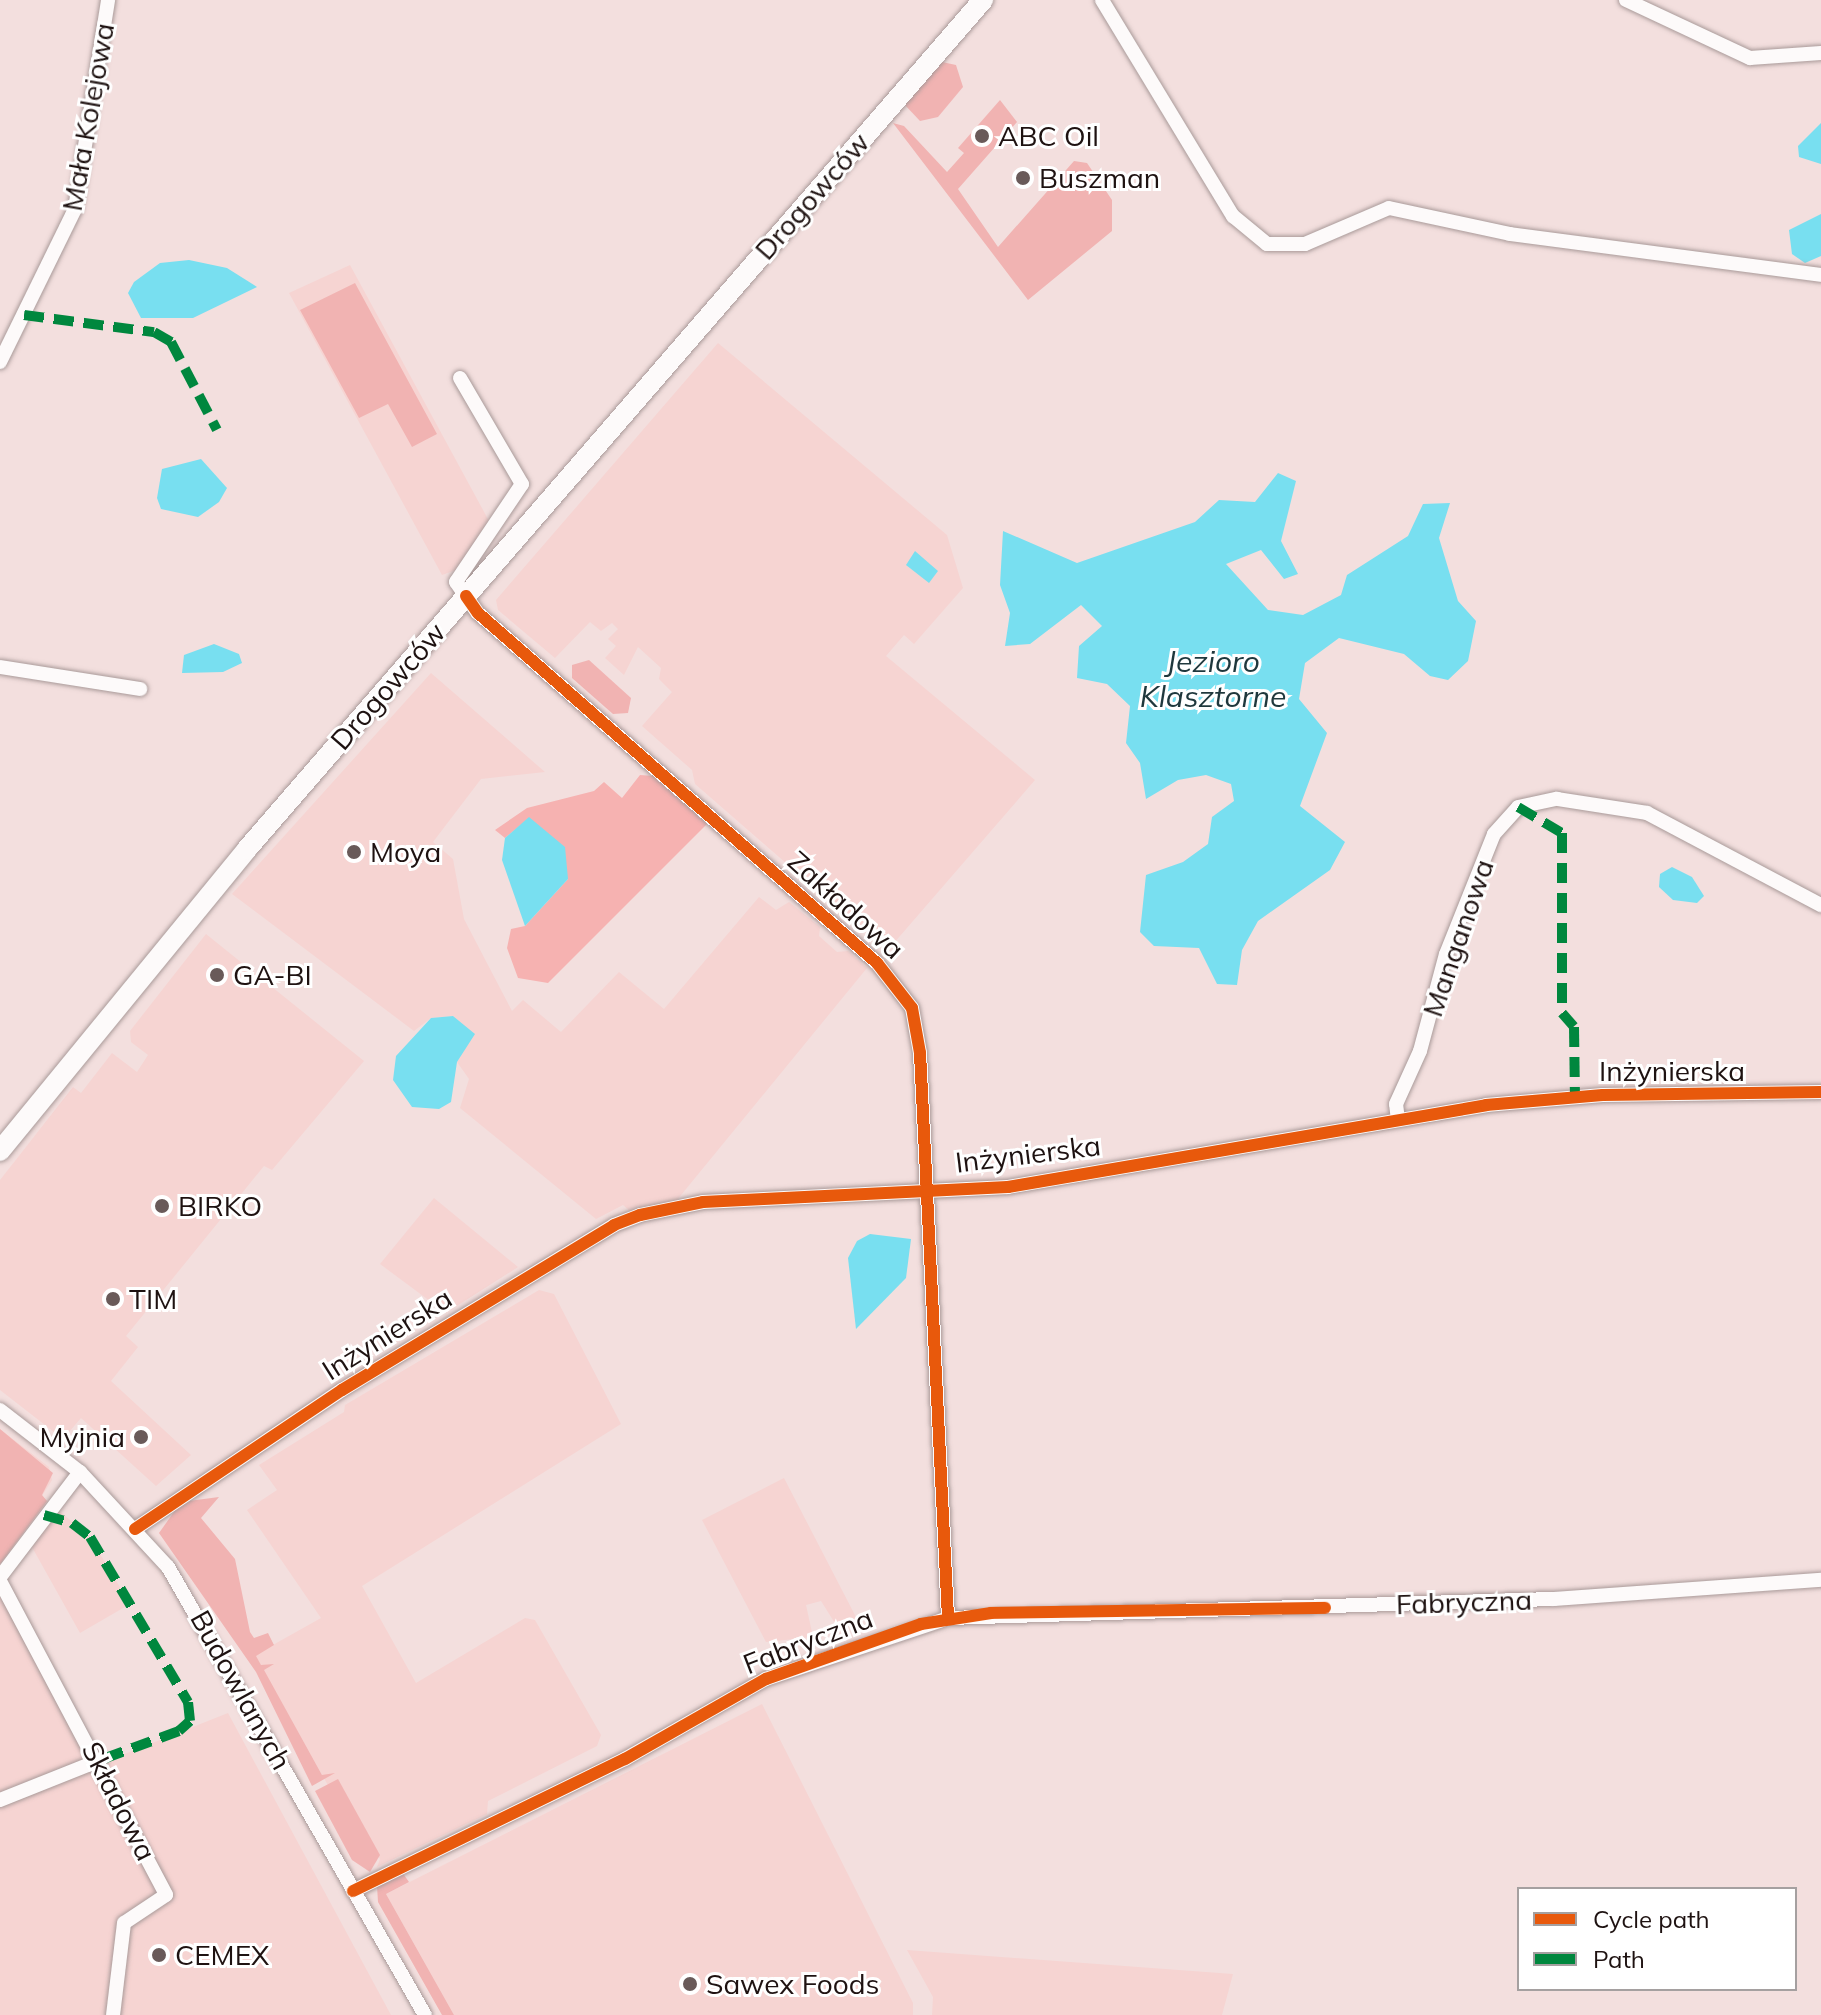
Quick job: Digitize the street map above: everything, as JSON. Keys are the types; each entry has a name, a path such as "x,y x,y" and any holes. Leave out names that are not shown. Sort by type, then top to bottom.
{"main road":[{"name":"Drogowców","path":"0,1151 160,952 983,0"}],"street":[{"name":"Mała Kolejowa","path":"0,362 75,209 108,0"},
{"path":"1102,0 1233,216 1267,244 1305,244 1389,208 1510,234 1821,275"},
{"path":"1626,0 1750,58 1821,53"},
{"path":"460,378 522,488 456,582 466,596"},
{"name":"Zakładowa","path":"466,596 478,613 899,987 918,1033 948,1618"},
{"path":"0,667 140,689"},
{"name":"Manganowa","path":"1398,1120 1396,1104 1420,1051 1446,954 1494,834 1518,807 1557,799 1647,813 1821,905"},
{"name":"Inżynierska","path":"135,1529 270,1435 614,1225 703,1202 1008,1187 1398,1120 1589,1096 1821,1092"},
{"name":"Budowlanych","path":"0,1410 80,1472 135,1529 197,1609 425,2015"},
{"path":"0,1579 80,1472"},
{"name":"Składowa","path":"0,1579 100,1760 166,1895 124,1923 113,2015"},
{"name":"Fabryczna","path":"353,1891 625,1759 766,1679 948,1618 1554,1599 1821,1580"},
{"path":"0,1800 100,1760"}],"shaded area":[{"path":"942,62 956,65 963,87 938,117 920,121 904,104"},
{"path":"1000,100 1017,122 958,189 998,247 1074,161 1087,163 1112,200 1112,231 1028,300 893,123 904,126 947,172 964,153 958,148"},
{"path":"350,265 489,521 456,570 442,575 289,293"},
{"path":"355,283 437,434 412,447 388,404 359,418 300,310"},
{"path":"718,343 947,535 963,588 914,644 904,635 886,656 1035,780 887,951 695,784 692,770 642,726 672,692 659,679 661,668 638,647 624,675 605,658 616,646 608,639 618,629 612,623 601,631 590,622 555,658 498,610 496,600"},
{"path":"589,660 631,698 628,713 613,714 572,678 572,665"},
{"path":"431,673 545,772 481,779 433,842 453,859 464,919 512,1011 523,1000 561,1032 619,972 664,1009 759,897 776,910 789,902 820,927 819,936 837,952 848,951 867,968 677,1200 631,1212 623,1205 596,1219 460,1108 469,1079 457,1062 474,1034 453,1016 431,1018 414,1031 232,894"},
{"path":"640,775 653,776 707,824 548,983 518,978 507,948 511,929 525,926 568,879 529,818 505,838 495,830 527,808 594,791 604,782 622,798"},
{"path":"206,934 364,1061 272,1170 264,1166 126,1336 138,1347 111,1381 191,1455 156,1486 81,1418 63,1439 0,1390 0,1180 73,1087 81,1093 112,1053 137,1072 148,1055 131,1042 130,1031"},
{"path":"434,1198 518,1267 446,1313 380,1264"},
{"path":"539,1290 554,1294 621,1424 362,1586 416,1683 525,1618 535,1620 601,1735 597,1746 488,1801 487,1814 377,1867 380,1859 330,1789 255,1655 321,1618 247,1510 277,1490 259,1465 344,1412 345,1405"},
{"path":"0,1429 49,1467 52,1480 42,1496 90,1537 130,1604 80,1633 28,1540 0,1578"},
{"path":"0,1429 53,1473 42,1495 47,1501 0,1564"},
{"path":"784,1478 858,1621 838,1628 821,1601 806,1605 813,1637 766,1642 702,1520"},
{"path":"219,1497 201,1518 235,1559 250,1632 254,1638 268,1633 274,1645 256,1656 261,1665 274,1664 264,1670 322,1775 335,1773 312,1786 256,1672 159,1533 181,1502"},
{"path":"0,1580 102,1763 228,1713 391,2015 0,2015"},
{"path":"762,1704 913,2003 913,2015 454,2015 386,1894"},
{"path":"338,1779 380,1855 370,1872 352,1860 315,1791"},
{"path":"402,1872 409,1882 386,1894 454,2015 442,2015 378,1902 377,1886"},
{"path":"907,1950 1233,1974 1222,2015 932,2015 933,1997"}],"water":[{"path":"1821,123 1821,164 1799,157 1798,146"},
{"path":"1821,214 1821,256 1805,263 1792,254 1789,230"},
{"path":"189,260 227,268 257,287 193,318 141,318 128,293 134,282 160,263"},
{"path":"201,459 227,488 219,502 198,517 161,509 157,498 162,469"},
{"name":"Jezioro Klasztorne","path":"1278,473 1296,481 1281,541 1298,574 1284,579 1261,550 1226,564 1268,610 1303,615 1341,595 1347,575 1408,536 1423,504 1450,503 1439,538 1458,601 1476,621 1468,661 1448,680 1430,676 1404,654 1339,638 1305,663 1299,699 1327,733 1300,806 1345,842 1330,870 1258,921 1242,950 1237,985 1217,984 1199,948 1154,946 1140,932 1146,875 1183,862 1208,844 1212,817 1234,801 1231,784 1206,775 1178,780 1146,799 1140,763 1126,743 1130,706 1107,684 1077,678 1079,646 1102,626 1081,605 1030,644 1005,646 1010,613 1000,585 1003,531 1077,563 1195,522 1219,500 1255,502"},
{"path":"915,551 938,571 929,583 906,565"},
{"path":"214,644 239,654 242,663 223,672 182,673 184,655"},
{"path":"529,817 565,847 568,879 525,926 502,860 505,838"},
{"path":"1672,867 1692,877 1704,896 1697,903 1673,900 1659,887 1660,874"},
{"path":"453,1016 475,1034 457,1062 451,1102 439,1109 412,1107 393,1080 396,1056 431,1018"},
{"path":"870,1234 911,1239 906,1278 856,1329 848,1258 857,1241"}],"marked path":[{"path":"24,315 154,332 171,342 217,430"},
{"path":"1518,807 1562,833 1562,1013 1574,1027 1575,1097"},
{"path":"44,1515 72,1523 90,1537 188,1702 190,1721 179,1731 100,1760"}],"cycle path":[{"path":"466,596 478,613 877,963 912,1008 920,1053 948,1618"},
{"path":"135,1529 342,1390 614,1225 640,1215 703,1202 1008,1187 1486,1105 1603,1095 1821,1092"},
{"path":"353,1891 625,1759 766,1679 921,1624 991,1613 1325,1608"}],"place":[{"name":"ABC Oil","path":"982,136"},
{"name":"Buszman","path":"1023,178"},
{"name":"Moya","path":"354,852"},
{"name":"GA-BI","path":"217,975"},
{"name":"BIRKO","path":"162,1206"},
{"name":"TIM","path":"113,1299"},
{"name":"Myjnia","path":"141,1437"},
{"name":"СEMEX","path":"159,1955"},
{"name":"Sawex Foods","path":"690,1984"}]}
